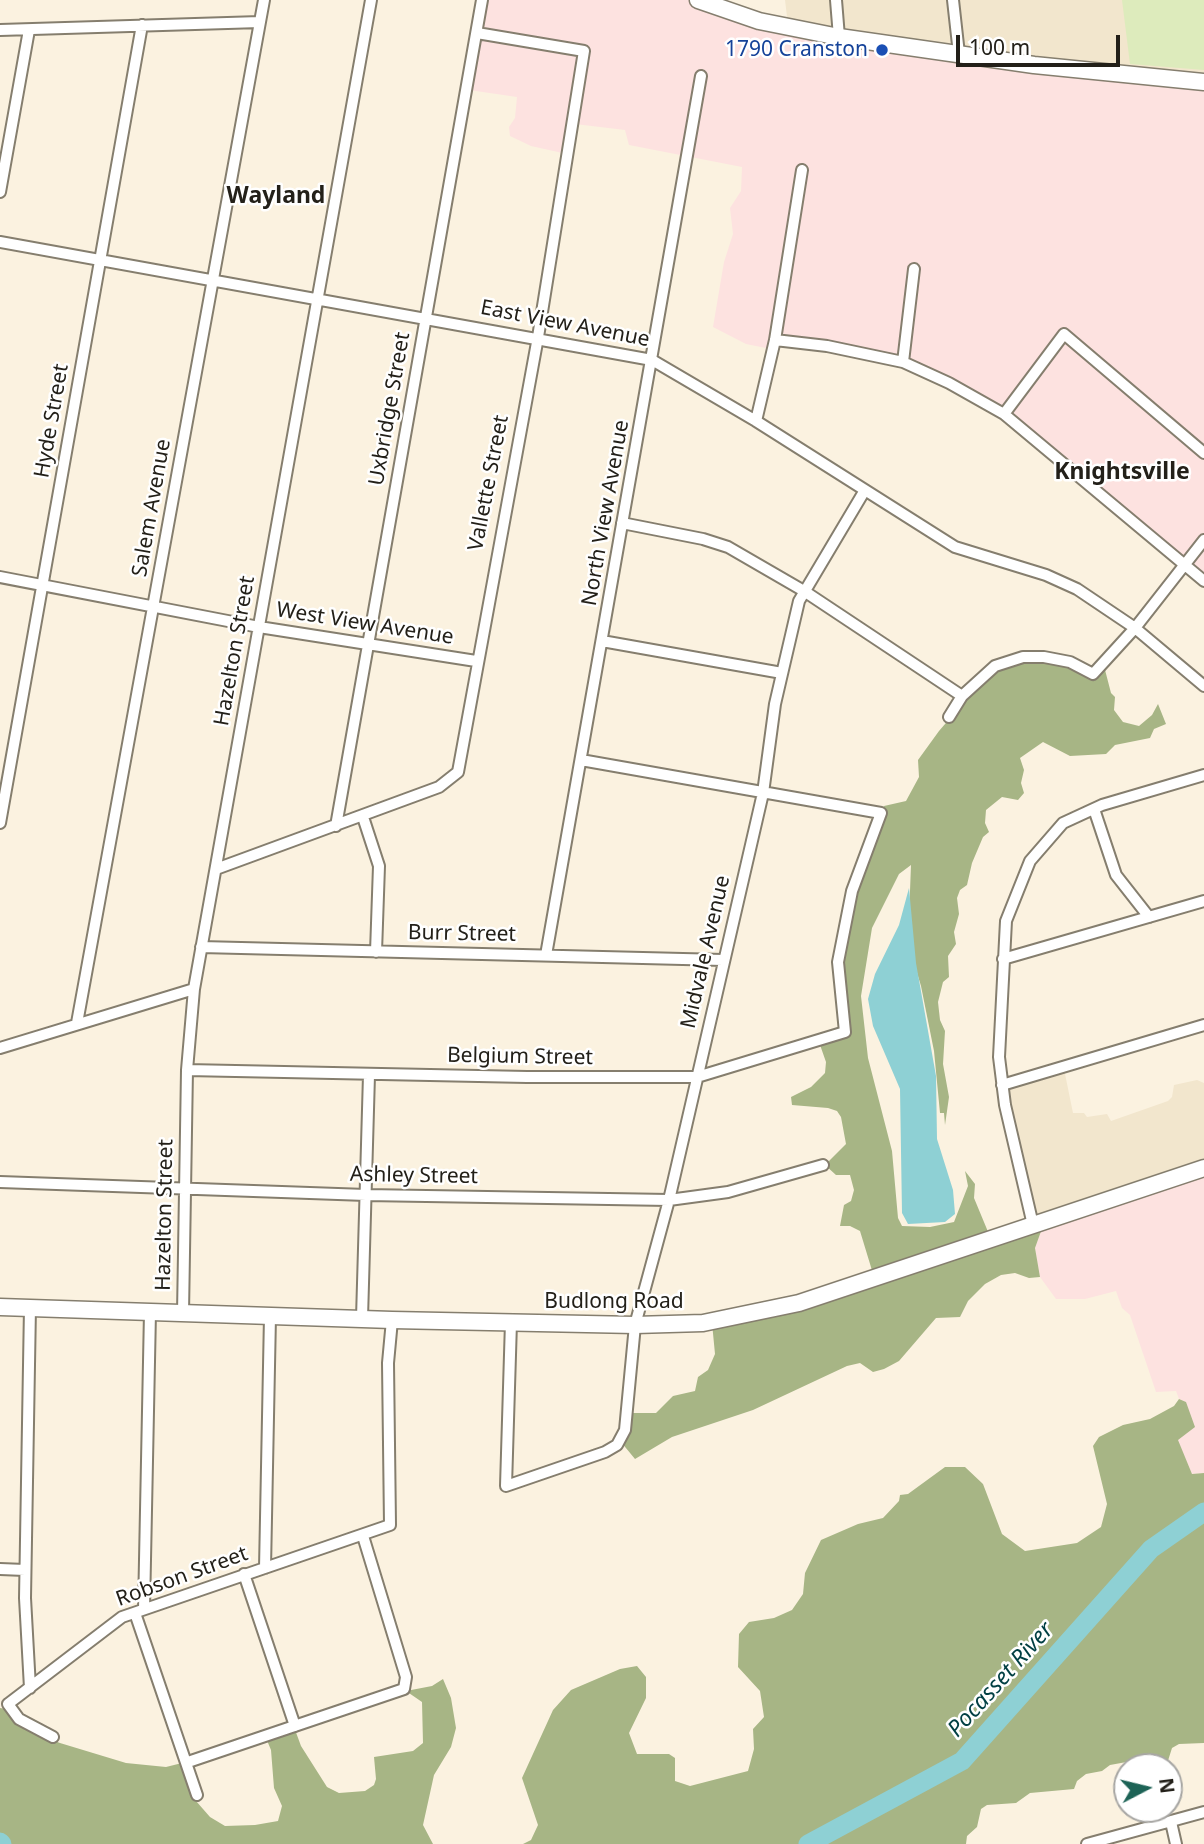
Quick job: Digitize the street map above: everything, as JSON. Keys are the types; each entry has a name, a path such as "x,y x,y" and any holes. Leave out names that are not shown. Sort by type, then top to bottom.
{"main road":[{"path":"706,2 759,21 839,37 1034,65 1204,82"},
{"name":"Budlong Road","path":"0,1307 392,1320 635,1325 703,1323 781,1309 1204,1168"}],"street":[{"name":"Salem Avenue","path":"77,1023 264,0"},
{"name":"Hazelton Street","path":"183,1313 187,1070 194,989 371,0"},
{"name":"Uxbridge Street","path":"336,825 482,0"},
{"path":"836,0 839,37"},
{"path":"953,0 959,54"},
{"path":"0,30 260,22"},
{"name":"Hyde Street","path":"0,823 142,26"},
{"path":"0,192 29,30"},
{"name":"Vallette Street","path":"216,869 439,787 457,772 538,337 584,51 477,33"},
{"name":"North View Avenue","path":"545,955 701,76"},
{"path":"755,421 775,340 802,170"},
{"name":"East View Avenue","path":"0,242 538,337 652,360 755,421 955,547 1067,585 1111,610 1204,686"},
{"path":"903,362 914,269"},
{"path":"1004,414 1064,334 1204,453"},
{"path":"775,340 827,346 903,362 949,383 1004,414 1204,581"},
{"name":"Midvale Avenue","path":"511,1322 506,1486 605,1452 622,1437 627,1416 635,1325 669,1200 762,793 782,673 799,601 865,491"},
{"path":"622,523 703,539 728,547 804,591 962,696"},
{"path":"949,717 962,696 995,666 1023,657 1044,657 1070,662 1093,674 1135,628 1204,540"},
{"name":"West View Avenue","path":"0,577 259,627 476,661"},
{"path":"602,641 782,673"},
{"path":"581,760 762,793"},
{"path":"1033,1225 1002,1085 999,1057 1006,921 1030,861 1063,824 1094,809 1204,775"},
{"name":"Belgium Street","path":"187,1070 369,1075 697,1077 845,1032 838,962 852,891 881,813 762,793"},
{"path":"1094,809 1116,875 1149,917"},
{"path":"363,817 379,866 376,952"},
{"path":"1003,959 1204,901"},
{"name":"Burr Street","path":"201,947 723,960"},
{"path":"0,1048 194,989"},
{"path":"1002,1085 1204,1025"},
{"path":"362,1318 369,1075"},
{"name":"Ashley Street","path":"0,1182 366,1195 669,1200 728,1192 823,1165"},
{"path":"30,1307 25,1570 30,1688"},
{"path":"150,1312 140,1611 197,1795"},
{"path":"265,1567 270,1316"},
{"name":"Robson Street","path":"4,1705 30,1688 114,1621 390,1525 388,1390 392,1320"},
{"path":"188,1762 404,1689 406,1677 363,1536"},
{"path":"0,1569 25,1570"},
{"path":"244,1574 295,1726"},
{"path":"4,1705 19,1719 53,1737"},
{"path":"1183,1818 1204,1812"},
{"path":"1087,1844 1167,1823"},
{"path":"1171,1823 1176,1844"}],"shaded area":[{"path":"482,0 697,0 733,13 1204,85 1204,581 1007,415 892,359 777,340 771,349 746,344 713,327 724,262 733,234 730,208 741,191 742,167 629,145 625,130 575,124 567,154 531,146 510,136 509,127 515,118 517,97 469,90"},
{"path":"785,0 1204,0 1204,85 788,25"},
{"path":"1064,1069 1073,1113 1084,1113 1087,1117 1107,1114 1111,1121 1168,1101 1172,1097 1174,1085 1197,1080 1204,1083 1204,1168 1036,1225 1003,1086"},
{"path":"1204,1168 1204,1473 1192,1474 1177,1439 1186,1402 1179,1399 1176,1391 1156,1392 1130,1315 1122,1308 1116,1291 1085,1299 1056,1299 1040,1277 1035,1248 1044,1223"}],"green space":[{"path":"1122,0 1204,0 1204,70 1130,64"},
{"path":"1045,656 1093,673 1104,666 1111,693 1115,697 1114,710 1123,722 1139,726 1152,715 1158,704 1166,724 1154,729 1150,738 1115,745 1106,754 1070,756 1043,742 1020,758 1024,770 1021,783 1024,793 1018,800 1002,797 986,810 985,823 989,832 983,837 972,863 967,885 960,890 957,898 959,914 954,932 956,944 948,956 949,977 943,982 938,1002 940,1020 945,1031 943,1064 949,1097 945,1125 944,1113 940,1113 934,1051 921,986 908,943 911,865 899,874 872,928 861,996 868,1058 892,1151 898,1218 902,1226 930,1227 954,1222 968,1186 965,1171 975,1184 974,1198 991,1239 1044,1223 1035,1248 1040,1277 1029,1278 1015,1273 1001,1275 985,1284 968,1301 960,1317 936,1318 899,1361 884,1369 873,1372 860,1363 847,1366 753,1410 672,1437 635,1459 621,1442 631,1413 656,1413 673,1396 695,1391 698,1377 708,1370 715,1354 712,1323 874,1277 860,1231 850,1226 840,1226 844,1205 851,1201 854,1190 850,1175 836,1175 825,1165 846,1144 841,1117 837,1111 828,1108 792,1105 791,1097 811,1087 825,1073 826,1062 819,1042 844,1033 839,958 853,891 880,811 884,806 906,801 919,777 918,760 939,731 995,666"},
{"path":"1179,1399 1186,1402 1195,1427 1178,1440 1192,1474 1204,1473 1204,1743 1179,1744 1172,1748 1170,1753 1113,1753 1113,1764 1102,1771 1086,1774 1077,1781 1074,1789 1030,1793 1016,1803 987,1805 981,1809 977,1827 967,1836 966,1844 523,1844 531,1840 538,1825 522,1778 553,1710 571,1690 620,1669 637,1666 646,1677 646,1698 629,1733 637,1754 669,1754 675,1758 675,1781 690,1786 748,1771 754,1749 753,1729 764,1717 760,1691 738,1667 739,1634 749,1622 774,1618 792,1610 803,1594 805,1573 821,1540 858,1524 883,1518 899,1501 900,1495 908,1494 945,1467 965,1467 983,1484 1002,1534 1025,1551 1077,1543 1101,1527 1107,1504 1093,1446 1099,1437 1123,1425 1150,1419 1174,1406"},
{"path":"443,1679 451,1698 456,1728 451,1747 434,1775 423,1825 433,1844 0,1844 0,1708 6,1709 29,1731 126,1763 166,1767 182,1763 196,1801 210,1817 225,1826 255,1825 278,1821 282,1806 274,1788 271,1750 266,1738 294,1727 301,1746 327,1787 339,1793 365,1791 374,1785 376,1779 374,1757 413,1751 423,1743 422,1702 406,1691 432,1686"}],"water":[{"path":"909,888 916,963 936,1076 937,1139 953,1190 955,1214 945,1222 908,1224 902,1213 900,1089 873,1026 868,999 875,974 899,925"}],"waterway":[{"name":"Pocasset River","path":"808,1844 962,1761 1151,1549 1204,1512"}],"place":[{"name":"1790 Cranston","path":"882,50"}],"district":[{"name":"Wayland","path":"276,196"},
{"name":"Knightsville","path":"1122,472"}]}
